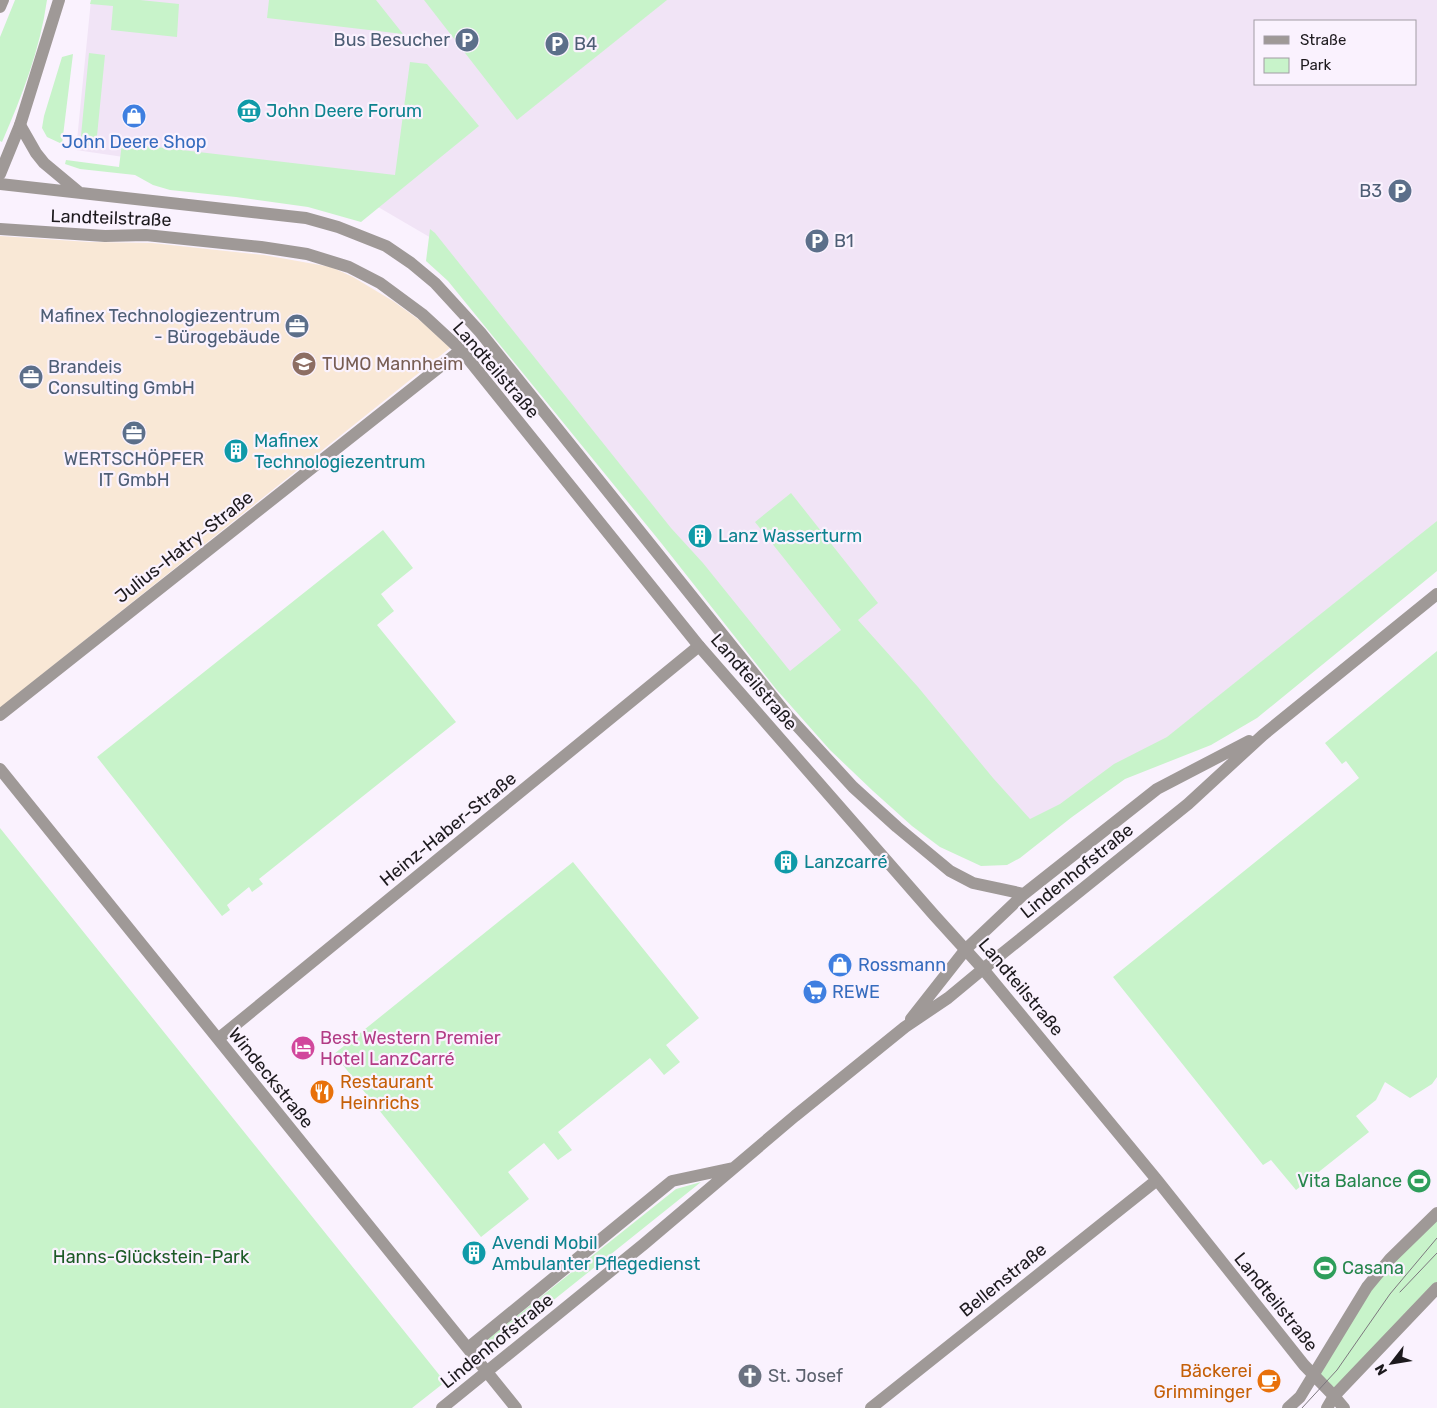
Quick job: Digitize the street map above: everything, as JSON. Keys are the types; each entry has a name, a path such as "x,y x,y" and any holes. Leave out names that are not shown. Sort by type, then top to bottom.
{"street":[{"path":"0,7 3,0"},
{"path":"0,174 20,125 60,0"},
{"path":"20,125 44,163 80,193"},
{"name":"Landteilstraße","path":"0,184 306,218 338,227 386,246 411,263 435,283 480,332 788,716 853,787 950,871 973,883 1024,894"},
{"name":"Landteilstraße","path":"0,229 105,236 146,235 261,247 306,254 349,267 380,283 422,314 461,350 700,646 1000,987 1304,1365 1344,1408"},
{"name":"Julius-Hatry-Straße","path":"0,715 461,350"},
{"name":"Lindenhofstraße","path":"442,1408 644,1244 795,1116 905,1027 948,998 1188,804 1263,734 1437,594"},
{"name":"Heinz-Haber-Straße","path":"218,1039 700,646"},
{"name":"Lindenhofstraße","path":"905,1027 966,949 1024,894 1157,789 1263,734"},
{"name":"Windeckstraße","path":"0,769 516,1408"},
{"name":"Lindenhofstraße","path":"468,1348 672,1181 735,1167"},
{"name":"Bellenstraße","path":"871,1408 1157,1180"},
{"path":"1288,1408 1300,1397 1367,1287 1390,1259 1437,1213"},
{"path":"1327,1408 1334,1396 1437,1288"}],"shaded area":[{"path":"91,0 1437,0 1437,524 1168,740 1016,844 788,674 438,242 373,204 314,185 76,150"},
{"path":"0,236 89,242 152,243 264,255 331,267 353,277 393,301 422,322 450,348 0,708"}],"green space":[{"path":"15,0 47,0 35,55 2,142 0,141 0,37"},
{"path":"91,0 140,0 179,4 177,37 111,30 113,6 90,4"},
{"path":"269,0 376,0 403,34 267,18"},
{"path":"424,0 667,0 517,120"},
{"path":"89,53 105,55 96,146 80,146"},
{"path":"73,54 62,144 47,137 42,128 62,57"},
{"path":"410,62 427,64 479,126 361,222 308,207 170,190 153,185 135,175 80,169 65,164 66,160 119,167 122,143 395,175"},
{"path":"430,229 671,528 703,563 790,671 841,630 755,522 791,493 878,603 858,620 918,687 993,778 1030,819 1060,804 1114,764 1167,737 1437,521 1437,571 1257,718 1211,745 1125,779 1020,858 1007,865 981,866 940,847 912,826 830,750 776,689 662,544 448,281 426,261"},
{"path":"383,530 413,568 381,594 394,611 377,625 456,722 259,879 263,884 252,892 249,887 227,905 230,910 222,916 97,757"},
{"path":"1437,651 1437,1077 1432,1084 1410,1098 1385,1082 1376,1100 1356,1116 1369,1132 1296,1190 1271,1160 1263,1165 1113,977 1359,778 1346,761 1342,764 1325,743"},
{"name":"Hanns-Glückstein-Park","path":"0,828 445,1382 412,1408 0,1408"},
{"path":"573,862 699,1018 666,1045 680,1062 664,1075 650,1058 558,1132 572,1150 558,1160 544,1143 508,1172 529,1199 481,1237 334,1054"},
{"path":"701,1182 495,1347 488,1339 676,1189"},
{"path":"1437,1213 1437,1288 1334,1396 1313,1375 1367,1287"}],"tram line":[{"path":"1302,1408 1337,1370 1390,1294 1437,1238"},
{"path":"1400,1292 1437,1253"}],"place":[{"name":"Bus Besucher","path":"467,40"},
{"name":"B4","path":"557,44"},
{"name":"John Deere Forum","path":"249,111"},
{"name":"John Deere Shop","path":"134,116"},
{"name":"B3","path":"1400,191"},
{"name":"B1","path":"817,241"},
{"name":"Mafinex Technologiezentrum - Bürogebäude","path":"297,326"},
{"name":"TUMO Mannheim","path":"304,364"},
{"name":"Brandeis Consulting GmbH","path":"31,377"},
{"name":"WERTSCHÖPFER IT GmbH","path":"134,433"},
{"name":"Mafinex Technologiezentrum","path":"236,451"},
{"name":"Lanz Wasserturm","path":"700,536"},
{"name":"Lanzcarré","path":"786,862"},
{"name":"Rossmann","path":"840,965"},
{"name":"REWE","path":"815,992"},
{"name":"Best Western Premier Hotel LanzCarré","path":"303,1048"},
{"name":"Restaurant Heinrichs","path":"322,1092"},
{"name":"Vita Balance","path":"1419,1181"},
{"name":"Avendi Mobil Ambulanter Pflegedienst","path":"474,1253"},
{"name":"Casana","path":"1325,1268"},
{"name":"St. Josef","path":"750,1376"},
{"name":"Bäckerei Grimminger","path":"1269,1381"}]}
